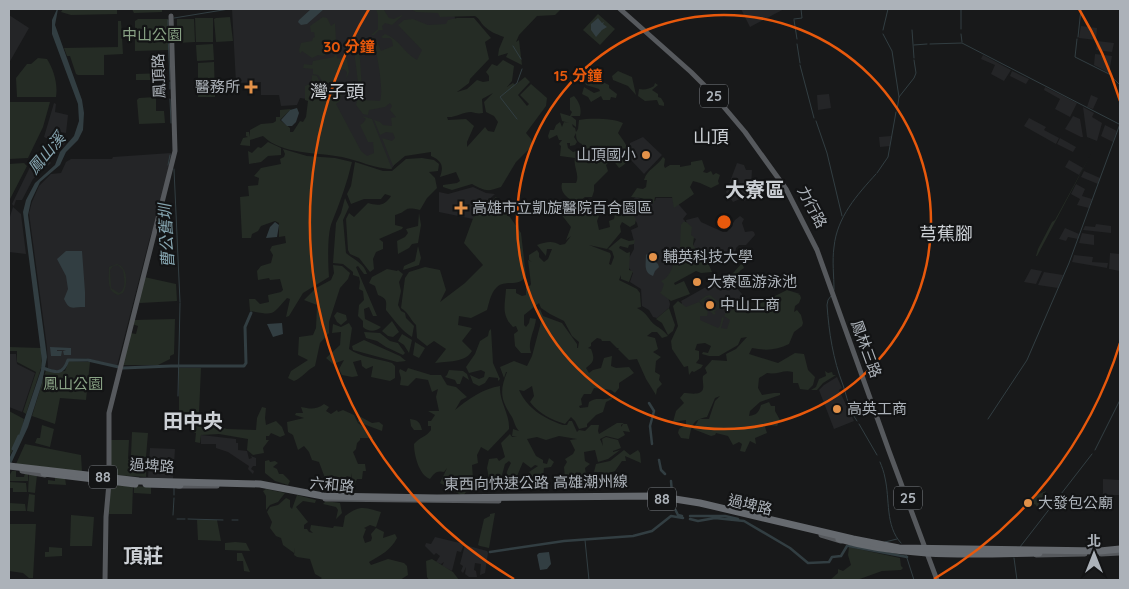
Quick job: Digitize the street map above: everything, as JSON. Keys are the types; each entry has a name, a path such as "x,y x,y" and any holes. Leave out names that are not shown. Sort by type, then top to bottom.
{"highway":[{"path":"10,467 159,485 199,484"},
{"name":"東西向快速公路 高雄潮州線","path":"10,467 106,479 260,486 316,497 340,499 437,501 656,498 700,504 880,547 905,550 1048,553 1100,553 1120,550"},
{"name":"東西向快速公路 高雄潮州線","path":"199,484 260,484 323,496 341,497 656,496 700,503 899,548 1032,551 1120,550"},
{"path":"797,526 910,550"},
{"path":"824,534 880,549 955,554 1048,553"},
{"path":"928,552 966,548 1032,551"}],"main road":[{"name":"鳳頂路","path":"105,580 108,420 174,152 170,21 172,9"},
{"name":"力行路","path":"621,9 712,93 754,144 782,182 810,234 832,290"},
{"name":"鳳林三路","path":"832,290 928,552"},
{"name":"過埤路","path":"10,467 152,486 260,487 290,490"},
{"name":"六和路","path":"290,490 373,499 564,498"},
{"name":"過埤路","path":"564,498 671,499 910,550"},
{"name":"過埤路","path":"671,499 870,548 898,553 1120,550"},
{"name":"25","path":"928,552 938,580"}],"shaded area":[{"path":"57,9 55,25 82,100 84,113 83,130 78,140 66,152 60,165 40,182 31,201 28,215 47,357 42,383 28,427 9,468 9,459 16,444 41,370 42,361 23,212 26,200 35,183 55,165 60,152 74,136 79,121 78,104 52,34 52,20"},
{"path":"232,9 442,9 454,12 456,25 402,154 392,168 389,169 369,163 307,99 300,98 297,105 281,106 279,95 261,95 261,82 236,83"},
{"path":"311,9 324,9 307,24 301,25 298,22 299,20"},
{"path":"741,9 784,9 750,27"},
{"path":"9,15 29,28 9,63"},
{"path":"598,18 607,27 596,37 591,30 591,24"},
{"path":"1081,26 1097,28 1096,40 1079,38"},
{"path":"1097,41 1114,43 1112,52 1096,50"},
{"path":"1095,54 1112,56 1109,73 1094,65"},
{"path":"983,55 1011,70 1004,81 991,74 995,65 981,59"},
{"path":"1012,71 1029,79 1026,84 1010,76"},
{"path":"1045,87 1077,103 1070,117 1055,109 1060,99 1044,90"},
{"path":"829,94 831,108 818,110 817,95"},
{"path":"1091,95 1098,98 1093,109 1087,107"},
{"path":"54,103 56,104 55,112 68,115 66,133 55,131 54,138 67,141 56,154 51,155 50,150 47,149 50,140 44,137"},
{"path":"1083,107 1094,113 1092,117 1102,123 1097,141 1087,137"},
{"path":"297,108 299,113 296,122 292,126 287,126 281,120 290,110"},
{"path":"1073,116 1080,119 1083,137 1065,129"},
{"path":"1029,118 1046,127 1044,130 1059,138 1056,144 1024,126"},
{"path":"1105,125 1117,131 1113,142 1101,136"},
{"path":"891,136 890,146 880,147 879,137"},
{"name":"山頂國小","path":"643,137 662,155 644,174 630,159 630,143"},
{"path":"1060,138 1076,147 1073,152 1057,144"},
{"path":"171,153 172,156 157,219 150,237 117,366 86,358 68,359 63,369 55,371 48,368 47,347 29,213 39,186 51,174 61,173 66,162 71,159 112,159 113,157"},
{"path":"1069,160 1083,168 1079,175 1065,167"},
{"path":"50,162 33,179 22,200 16,200 14,206 12,204 32,163"},
{"path":"737,163 744,165 746,170 752,170 751,187 753,196 744,201 742,198 733,202 726,192"},
{"path":"1084,171 1100,178 1098,184 1081,177"},
{"path":"1076,184 1085,189 1082,196 1092,199 1089,208 1077,205 1080,199 1071,194"},
{"name":"高雄市立凱旋醫院百合園區","path":"473,187 486,193 495,194 484,204 478,220 439,212 439,192 448,194"},
{"name":"輔英科技大學","path":"636,197 646,201 655,201 656,198 673,198 687,214 683,219 685,221 685,253 676,256 676,264 665,286 670,304 669,308 657,318 653,317 649,310 642,306 641,289 630,282 633,273 629,268 629,258 634,249 631,230 638,227 628,207"},
{"path":"13,207 21,214 26,254 9,252 9,220"},
{"path":"740,216 744,219 742,223 745,232 752,231 755,235 746,245 739,245 736,248 735,254 720,252 708,260 692,248 696,239 689,236 686,220 698,217 701,222 727,232"},
{"path":"275,222 279,225 277,237 266,238 270,227"},
{"path":"1096,224 1111,226 1111,233 1083,230 1085,226 1095,227"},
{"path":"1065,228 1079,234 1078,239 1068,237 1066,241 1059,239"},
{"path":"1082,233 1094,235 1094,245 1079,243"},
{"path":"66,251 82,251 85,307 70,307 64,299 68,289 66,276 57,259"},
{"path":"1110,253 1120,254 1120,271 1109,269"},
{"path":"647,254 659,267 653,276 646,270"},
{"path":"1074,255 1093,257 1092,262 1108,263 1107,268 1072,262"},
{"path":"1031,269 1042,271 1036,284 1024,282"},
{"path":"1044,272 1063,275 1058,288 1038,285"},
{"name":"中山工商","path":"722,278 730,289 734,285 742,294 741,302 736,309 728,332 711,328 679,308 682,303 681,301"},
{"path":"282,323 283,334 273,337 267,324"},
{"path":"50,347 71,348 71,355 64,355 63,351 66,350 57,350 62,351 61,356 51,356"},
{"path":"9,354 16,354 17,364 35,373 22,412 9,407"},
{"name":"高英工商","path":"837,377 842,388 839,390 854,421 834,429 819,390"},
{"path":"201,435 236,439 238,450 247,451 249,459 252,458 251,456 256,458 256,466 253,466 251,469 254,471 253,474 248,469 249,466 228,452 216,448 216,444 201,444"},
{"path":"150,448 175,449 173,479 148,477"},
{"path":"1103,479 1120,480 1120,495 1103,495"},
{"path":"435,537 464,544 461,552 457,551 452,571 442,566 444,562 441,564 436,562 440,556 436,553 434,555 425,546 426,543 431,544"},
{"path":"465,545 487,551 485,573 480,575 481,564 475,563 474,570 477,577 469,577 465,574 466,567 463,573 461,571 463,566 460,564"},
{"path":"549,552 551,564 547,569 540,570 537,555"}],"green space":[{"path":"63,9 117,9 117,14 71,15 61,12"},
{"path":"132,9 162,9 162,12 134,13"},
{"path":"376,9 384,10 389,18 394,19 402,16 392,25 385,23 382,26 383,30 379,30 374,35 371,35 378,29"},
{"path":"411,9 561,9 555,15 537,16 519,35 516,42 519,40 522,65 506,57 508,53 498,56 504,37 489,30 475,16 440,17 438,13 416,12"},
{"path":"598,14 615,29 600,45 583,30"},
{"path":"230,17 233,41 216,42 214,19"},
{"path":"323,17 327,18 331,26 335,23 337,58 347,59 349,72 346,79 347,72 344,69 337,71 335,84 323,82 318,75 313,74 313,69 303,68 304,64 312,65 313,61 334,57 335,52 312,58 302,51 300,54 299,50 301,43 312,41 315,37 314,32 311,32 310,26"},
{"path":"195,18 213,18 213,42 196,42"},
{"path":"474,18 491,38 485,42 489,59 470,79 469,83 457,92 467,89 477,80 489,81 489,76 486,72 492,64 497,66 503,60 514,66 512,81 507,87 513,83 515,85 525,77 530,82 518,95 527,106 529,104 520,95 531,84 547,98 546,106 526,133 533,145 516,162 501,187 496,189 486,190 472,184 452,190 443,187 443,185 460,181 456,172 440,177 441,164 431,156 431,152 405,156 393,166 382,138 392,141 395,138 393,133 386,132 380,135 374,120 383,125 392,126 391,118 396,117 390,110 392,106 390,103 385,107 369,110 368,115 363,114 356,105 359,92 362,94 363,100 380,101 381,96 380,72 374,42 367,42 365,39 374,38 381,51 393,46 390,38 381,37 385,34 390,36 417,60 422,50 398,25 404,20 413,19 428,25 446,24 448,20","holes":["493,93 484,102 486,112 494,116 498,122 494,132 488,131 485,127 467,147 467,142 474,126 466,119 448,120 447,117 468,112 483,113 482,99"]},
{"name":"中山公園","path":"138,19 168,19 169,50 135,51 135,21"},
{"path":"177,19 194,19 195,42 177,43"},
{"path":"118,21 121,21 123,54 104,55 104,75 76,74 70,56 67,56 64,48 118,47"},
{"path":"362,40 363,42 359,43 362,91 359,90 353,43 354,41"},
{"path":"213,44 214,60 197,61 196,45"},
{"path":"38,58 47,59 52,68 56,82 56,97 17,97 16,78 27,64 31,64"},
{"path":"214,62 215,97 198,97 198,63"},
{"path":"618,71 632,77 636,95 628,86 613,80 612,76"},
{"path":"166,73 166,80 136,80 136,74"},
{"path":"597,73 596,83 603,82 609,85 609,88 617,94 616,98 611,97 610,100 603,100 601,96 591,102 588,97 582,94 584,87 594,93 600,91 586,85 585,82 589,82 588,78"},
{"path":"312,75 317,76 321,95 328,95 330,86 334,89 340,84 344,87 345,92 336,104 361,151 367,156 374,153 373,142 368,142 360,125 366,119 362,116 372,119 392,169 379,168 342,157 290,150 280,147 263,136 250,140 250,146 240,145 243,138 248,137 246,132 249,132 250,137 250,130 261,124 273,123 276,121 276,117 280,117 280,110 291,109 280,120 290,128 290,132 293,132 300,121 303,122 306,117 308,101 305,100 305,86 311,82"},
{"path":"655,83 658,85 652,90 661,98 664,106 659,105 657,100 645,101 638,96 639,89 650,88"},
{"path":"574,96 579,103 581,113 580,116 571,116 576,120 576,127 572,124 576,132 579,120 601,119 623,123 618,133 629,152 628,160 619,168 613,160 610,161 606,165 608,171 594,185 592,197 585,197 578,202 582,206 597,208 595,213 599,216 597,221 599,230 610,227 609,221 614,219 615,214 622,213 624,210 630,211 636,219 635,224 630,227 622,222 620,226 621,232 607,249 589,245 610,253 609,264 611,265 614,257 612,251 608,249 621,238 629,241 635,240 634,244 629,245 628,248 620,246 619,248 627,253 630,252 629,270 633,271 629,282 621,279 621,275 619,280 637,289 640,293 641,307 637,308 644,312 668,336 662,338 657,332 652,332 647,336 655,338 658,349 653,352 661,357 656,361 655,372 660,375 659,380 662,384 657,389 656,395 637,359 629,360 610,341 602,341 597,338 588,348 591,349 593,355 592,362 586,368 589,373 601,368 604,358 612,356 611,366 616,368 629,367 634,373 619,383 619,388 615,393 611,390 594,388 591,394 584,394 581,399 582,405 579,406 580,408 588,407 589,402 592,400 612,397 612,399 606,402 603,412 596,415 587,424 587,427 579,429 571,417 565,424 550,418 537,410 530,402 534,396 532,386 524,391 519,390 537,412 563,425 567,425 569,421 572,421 577,432 579,430 585,431 591,425 599,425 599,434 617,423 624,423 621,425 621,427 623,424 627,424 630,432 623,431 625,435 618,439 606,436 600,439 603,446 602,439 606,437 618,440 621,448 613,452 620,450 608,459 598,462 595,450 584,452 585,461 590,464 585,468 586,475 582,479 577,477 569,480 568,484 560,486 565,478 564,467 567,462 565,459 573,454 575,450 570,440 577,439 559,436 546,440 537,437 527,439 536,456 543,460 543,463 547,464 549,458 554,462 551,467 544,468 543,477 539,475 533,477 529,472 538,466 535,465 531,468 523,462 517,476 521,482 519,484 515,480 510,482 507,475 511,463 509,461 505,464 502,475 490,484 487,468 489,459 497,458 499,461 505,457 501,443 510,434 512,437 517,437 512,436 513,429 519,431 503,401 502,391 507,372 504,378 500,367 514,361 527,366 532,356 541,321 537,311 540,309 543,316 562,323 578,348 579,342 572,336 564,321 541,308 539,303 524,315 524,325 526,327 530,318 536,319 531,340 531,353 521,353 515,346 514,334 518,331 516,326 513,327 509,323 505,314 506,289 516,289 516,293 522,296 526,295 526,286 531,284 528,260 532,262 529,260 529,255 537,250 539,257 544,262 548,259 552,249 547,249 546,256 537,245 549,242 555,242 560,245 565,244 571,236 566,240 571,227 561,214 561,209 563,209 563,202 571,202 571,200 564,193 562,183 576,183 575,158 560,156 561,146 559,144 562,140 559,140 557,135 549,139 548,136 550,130 554,130 560,122 562,127 564,122 569,123 562,121 560,113 570,116 572,112 570,110 570,98","holes":["576,133 578,141 582,144 582,149 573,152 568,148 567,143 570,143 570,146 575,145 577,142 574,137"]},
{"path":"156,97 156,111 164,111 165,123 139,124 137,100 139,98"},
{"path":"9,102 50,102 43,127 28,158 9,159"},
{"path":"268,142 281,148 281,155 268,156 261,162 249,164 248,151 252,153 258,147 261,148"},
{"path":"283,149 307,156 335,158 352,162 330,227 328,248 329,277 303,293 289,316 286,317 290,299 287,298 272,313 250,311 249,299 255,299 260,304 269,302 268,295 283,290 280,279 258,280 257,271 261,266 271,263 273,255 270,250 272,246 286,243 285,236 279,237 279,223 275,221 261,226 258,231 252,234 251,238 242,238 240,197 249,196 248,186 258,185 259,178 254,176 261,168 281,164 280,159 285,154"},
{"path":"1091,154 1036,256 1052,222 1055,220"},
{"path":"663,157 665,159 665,168 670,165 680,165 680,167 691,165 691,162 702,160 705,169 703,172 711,171 713,175 716,173 720,175 719,184 711,188 693,181 690,187 694,194 674,208 672,197 655,197 654,203 641,198 631,197 637,188 643,189 646,187 647,180 644,180 645,176"},
{"path":"422,158 434,160 439,164 438,171 429,172 435,178 437,188 427,198 420,210 408,209 395,215 395,225 403,227 379,239 383,242 383,249 376,252 373,259 374,269 370,272 359,258 350,254 348,250 346,219 349,213 354,217 368,203 381,204 386,202 391,196 385,194 381,199 364,199 351,204 347,194 351,186 355,162 383,171 392,171 406,159"},
{"path":"24,163 27,166 9,201 9,164"},
{"path":"496,197 521,233 526,276 520,282 497,287 487,310 471,318 459,316 458,325 472,328 462,341 472,351 469,355 460,360 435,363 446,349 434,341 427,346 417,338 416,325 401,308 405,278 409,272 425,267 440,270 446,290 440,302 465,283 483,265 464,243 475,213"},
{"path":"345,198 349,207 343,220 346,253 366,270 367,274 364,274 358,266 356,267 377,316 373,316 369,307 364,309 365,319 381,327 374,331 363,327 363,321 358,316 359,305 364,300 363,291 359,289 359,277 353,275 353,272 343,264 333,263 336,223"},
{"path":"419,213 421,225 418,243 412,244 409,248 398,254 397,241 408,233 406,229 418,226"},
{"path":"683,222 692,227 691,235 694,237 693,245 696,252 708,258 714,255 714,259 709,265 712,272 701,273 696,271 674,283 675,285 684,281 690,294 671,301 660,293 664,284 661,281 667,277 671,270 675,254 684,255 685,248 680,247 681,225"},
{"path":"418,246 421,258 419,265 403,270 404,266 415,261"},
{"path":"742,263 744,268 728,284 726,281"},
{"path":"117,264 121,266 125,272 126,281 123,293 118,295 114,293 110,287 109,267","holes":["118,265 123,270 124,286 119,293 111,288 110,270 113,266"]},
{"path":"333,265 342,266 350,273 348,279 340,288 329,322 329,333 320,343 315,366 294,381 288,378 291,371 308,360 298,355 299,337 313,335 316,328 317,305 304,300 316,288 331,280 334,273"},
{"path":"387,269 398,270 403,274 399,282 401,291 398,305 401,311 405,313 406,318 414,326 412,337 392,318 386,310 385,299 378,295 375,286 369,283 372,277"},
{"path":"144,277 176,284 177,301 138,302"},
{"path":"787,290 800,294 798,295 801,298 795,306 794,312 797,310 801,315 803,323 794,332 789,344 771,349 752,348 749,354 778,363 795,353 804,354 808,370 815,377 813,385 808,390 800,389 798,383 793,383 793,372 789,371 767,373 759,378 758,388 762,395 780,393 780,395 760,402 750,411 749,416 756,414 761,405 769,402 771,406 775,406 775,411 780,420 777,426 768,425 765,427 767,433 755,438 756,444 750,441 745,452 740,451 742,444 739,442 733,445 728,436 716,433 711,436 693,429 699,420 692,427 689,439 681,438 678,433 679,429 686,425 686,420 673,422 676,411 684,403 680,398 684,393 700,393 703,387 703,376 707,373 705,368 712,360 727,361 726,354 736,349 747,337 741,338 738,345 719,356 702,354 703,352 708,353 711,346 705,343 697,344 695,350 699,351 699,359 696,363 703,365 694,372 692,371 689,375 688,366 684,367 672,349 671,341 678,326 673,306 678,301 686,307 699,302 708,312 707,316 700,316 700,320 718,328 722,317 724,318 721,328 727,329 730,320 724,316 728,309 731,311 739,302 751,308","holes":["720,396 715,401 709,419 700,419 707,417 715,398"]},
{"path":"710,295 720,303 714,315 699,301","holes":["708,297 718,303 715,310 704,303"]},
{"path":"669,308 675,325 673,331 668,335 662,323 656,319"},
{"path":"337,312 346,315 347,320 341,325 334,316"},
{"path":"175,319 174,354 170,356 170,359 158,365 123,365 130,333 136,334 138,326 132,324 133,320"},
{"path":"392,321 399,332 393,337 388,336 382,331"},
{"path":"349,323 352,328 349,349 364,356 392,363 395,366 395,378 390,381 371,377 373,366 366,369 362,366 361,360 353,362 358,376 342,375 339,369 344,360 333,364 326,358 340,345 341,332 332,333 333,324 341,327"},
{"path":"491,329 493,363 500,379 498,381 498,378 489,377 485,383 479,386 473,383 470,375 479,379 484,377 485,372 481,370 469,373 466,367 475,354 480,341 488,336"},
{"path":"364,332 380,333 390,341 398,343 405,353 403,355 377,341 366,338"},
{"path":"402,334 412,340 409,353 404,345 398,341"},
{"path":"364,340 400,356 406,361 397,362 353,350 352,346"},
{"path":"415,342 425,348 419,358 413,355"},
{"path":"9,347 41,348 42,365 26,414 23,412 36,372 17,362 17,351 9,351"},
{"name":"鳳山公園","path":"69,361 90,362 86,400 60,398 55,424 32,416 46,370 53,372 65,371"},
{"path":"179,368 201,368 199,413 179,412"},
{"path":"408,368 431,375 441,375 447,385 456,387 467,397 461,400 455,410 482,392 500,386 509,429 488,451 481,447 477,455 478,463 472,465 474,492 466,492 463,496 440,483 447,468 444,472 436,473 430,479 420,469 416,459 414,444 431,430 431,426 428,426 428,421 431,421 435,415 428,411 439,411 436,397 438,389 432,392 428,380 416,378 408,386 400,385 399,371 400,369 406,372"},
{"path":"449,370 463,371 467,374 469,380 463,376 460,384 457,384 455,380 445,377"},
{"path":"825,371 836,375 823,383 817,390 811,390 816,387 819,379 826,376"},
{"path":"324,404 329,407 326,411 331,414 337,410 338,412 343,410 354,415 358,423 373,438 360,438 353,452 358,464 365,464 366,471 363,471 362,479 357,479 354,486 351,473 352,485 350,485 349,477 347,476 341,481 339,481 338,477 333,476 331,480 325,478 319,462 312,460 304,446 298,450 293,435 288,432 287,422 304,418 295,415 296,413 303,413 301,407 313,408"},
{"path":"262,407 266,408 266,425 276,421 282,427 285,435 280,437 271,433 269,436 266,436 266,440 269,440 263,448 264,453 253,455 247,450 248,439 219,434 201,435 200,443 195,442 196,433 193,432 193,427 204,423 227,429 256,430 257,418"},
{"path":"9,411 24,419 22,429 9,458"},
{"path":"359,416 372,423 379,422 383,425 382,431 358,422"},
{"path":"410,419 418,422 422,430 414,430"},
{"path":"42,425 54,429 50,447 35,443 37,438 40,438"},
{"path":"132,432 148,433 146,457 131,455"},
{"path":"109,440 129,440 128,459 146,459 146,477 114,475 111,472"},
{"path":"25,444 81,455 82,472 16,464"},
{"path":"624,450 630,455 638,450 641,463 625,456 626,461 622,461 615,471 604,475 601,472 594,472 596,464 610,461"},
{"path":"269,460 270,462 275,461 278,463 273,467 277,469 279,474 283,474 290,481 288,485 275,481 265,473 265,461"},
{"path":"12,471 16,471 16,477 24,477 25,472 28,474 28,481 9,481"},
{"path":"29,474 37,475 35,493 28,492"},
{"path":"55,477 65,478 66,485 48,484 48,480 55,481"},
{"path":"9,482 26,483 27,492 13,492 13,488 9,488"},
{"path":"112,485 133,486 132,514 109,514 110,487"},
{"path":"134,486 151,487 151,494 134,493"},
{"path":"266,489 285,493 278,502 270,505 266,510 266,496 263,491"},
{"path":"1046,491 1037,507 1035,504 1023,508 1020,502 1023,507 1034,503 1032,497"},
{"path":"29,494 35,495 34,512 27,511"},
{"path":"297,495 316,500 315,503 303,501 296,507 308,522 304,525 304,529 313,533 310,530 311,525 333,528 334,526 343,527 345,516 359,508 381,512 376,527 370,525 364,528 366,529 363,537 365,543 371,541 371,534 376,528 384,532 383,538 395,534 397,538 389,549 369,562 371,565 388,559 404,563 407,566 408,575 400,580 319,580 322,578 315,574 310,559 294,555 295,548 294,553 283,545 281,538 276,536 270,528 272,522 267,512 270,507 278,505 286,498 290,500 290,507 292,509"},
{"path":"326,501 340,503 342,513 336,519 338,510 336,507 323,504"},
{"path":"9,503 25,504 26,511 9,511"},
{"path":"495,513 489,548 480,546 478,545 484,519 490,516 490,514"},
{"path":"71,515 94,517 92,546 70,546"},
{"path":"197,520 217,520 221,541 198,540"},
{"path":"9,524 36,524 33,578 29,578 23,573 9,571"},
{"path":"225,543 246,543 250,551 225,550"},
{"path":"49,547 62,548 62,556 45,557 45,552 49,552"},
{"path":"849,547 900,558 903,568 901,570 882,571 857,580 830,580 838,573 838,569 843,571 851,565 848,555"},
{"path":"237,553 242,553 250,572 244,571 243,561 237,561"},
{"path":"432,559 453,572 459,580 429,580 427,577 426,561"}],"waterway":[{"name":"曹公舊圳","path":"174,18 229,9"},
{"path":"794,19 802,18 801,9"},
{"path":"883,30 888,9"},
{"path":"961,9 961,29"},
{"path":"1078,37 1081,9"},
{"name":"曹公舊圳","path":"168,20 168,32"},
{"path":"794,20 797,39"},
{"path":"912,30 914,58"},
{"path":"883,34 892,51 899,97"},
{"path":"961,34 962,42"},
{"name":"曹公舊圳","path":"168,35 170,80"},
{"path":"1077,39 1075,57 1109,74"},
{"path":"930,44 962,43 1119,124"},
{"path":"797,44 800,63"},
{"path":"914,45 927,44"},
{"path":"513,46 521,59"},
{"path":"897,110 899,97 916,73 914,60"},
{"path":"800,65 814,118"},
{"path":"517,119 500,97 517,83 522,69"},
{"path":"1110,75 1120,85"},
{"name":"曹公舊圳","path":"170,82 170,89"},
{"name":"曹公舊圳","path":"170,99 171,123"},
{"path":"877,173 888,157 896,112"},
{"path":"816,121 827,153 842,216"},
{"path":"988,419 1027,360 1069,263 1120,124"},
{"name":"曹公舊圳","path":"168,165 170,155"},
{"name":"曹公舊圳","path":"174,169 180,302"},
{"path":"834,290 833,252 839,226 855,198 876,174"},
{"path":"831,296 827,305 832,346 849,403 857,421"},
{"path":"178,396 180,303"},
{"path":"43,368 58,372 64,368 68,360 88,360 123,368 244,366 246,363 245,327 251,313"},
{"path":"1095,450 1120,400"},
{"path":"649,403 654,411 650,426 652,444"},
{"path":"859,424 877,455"},
{"name":"鳳山溪","path":"13,449 19,436"},
{"path":"1020,547 1092,454"},
{"path":"659,460 661,470 665,474"},
{"path":"880,462 884,474 892,529 901,543"},
{"path":"671,481 673,505 678,515 682,516"},
{"name":"曹公舊圳","path":"174,488 174,495"},
{"name":"曹公舊圳","path":"173,515 174,498"},
{"path":"490,552 564,541 633,536 652,531 671,516 683,518"},
{"path":"690,516 725,516 738,519"},
{"path":"690,519 698,521 715,518 744,521 790,548 808,563 829,562 832,557 841,556 847,546"},
{"name":"曹公舊圳","path":"177,519 185,519"},
{"name":"曹公舊圳","path":"188,519 223,520"},
{"name":"曹公舊圳","path":"232,520 238,520"},
{"path":"885,542 897,539"},
{"path":"585,540 589,580"},
{"path":"849,546 907,557"},
{"path":"906,555 914,580"},
{"path":"1014,558 1017,580"}],"place":[{"name":"醫務所","path":"251,87"},
{"name":"山頂國小","path":"646,155"},
{"name":"高雄市立凱旋醫院百合園區","path":"461,208"},
{"name":"輔英科技大學","path":"653,257"},
{"name":"大寮區游泳池","path":"697,282"},
{"name":"中山工商","path":"710,305"},
{"name":"高英工商","path":"837,409"},
{"name":"大發包公廟","path":"1028,503"}],"district":[{"name":"灣子頭","path":"337,92"},
{"name":"山頂","path":"711,137"},
{"name":"大寮區","path":"755,190"},
{"name":"芎蕉腳","path":"946,234"},
{"name":"田中央","path":"193,421"},
{"name":"頂莊","path":"143,556"}]}
